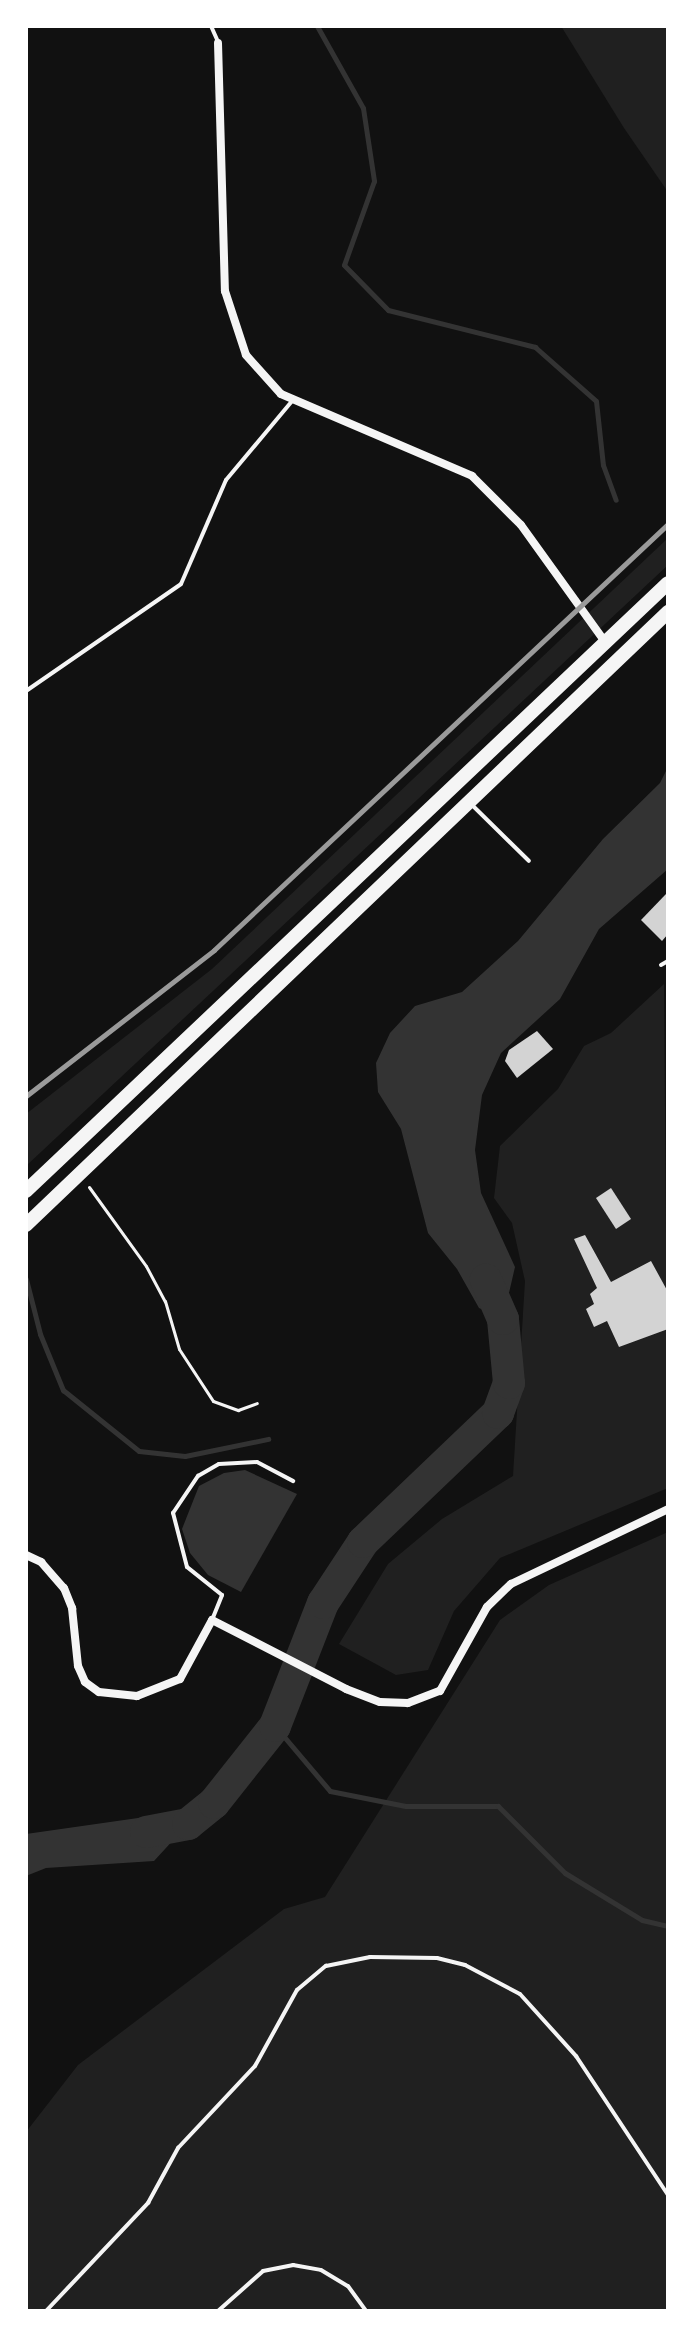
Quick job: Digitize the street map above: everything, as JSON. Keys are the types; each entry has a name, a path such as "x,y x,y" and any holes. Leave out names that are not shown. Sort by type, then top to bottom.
{"highway":[{"path":"30,1186 668,583"},
{"path":"26,1225 668,612"}],"street":[{"path":"218,43 225,291 246,355 268,386 293,400 472,476 521,525 605,642"},
{"path":"26,1555 64,1588 72,1608 78,1666 85,1682 99,1692 137,1696 180,1679 212,1620 346,1689 380,1702 408,1703 440,1691 487,1607 511,1584 668,1509"}],"lane":[{"path":"211,26 218,43"},
{"path":"26,691 181,584 226,480 293,400"},
{"path":"469,802 529,861"},
{"path":"661,965 668,961"},
{"path":"212,1620 222,1595 199,1582 187,1567 173,1513 198,1476 219,1464 257,1462 293,1481"},
{"path":"46,2311 148,2203 178,2148 255,2066 297,1990 326,1966 370,1957 437,1958 465,1965 520,1994 576,2056 668,2195"},
{"path":"218,2311 263,2271 293,2265 321,2270 348,2286 366,2311"}],"path":[{"path":"80,1174 146,1266 165,1301 179,1349 213,1401 238,1410 257,1403"}],"shaded area":[{"path":"561,26 668,26 668,192 624,128"},
{"path":"668,538 668,565 26,1166 26,1114 212,969"},
{"path":"668,767 668,869 599,929 560,999 501,1053 482,1095 475,1150 481,1193 515,1267 503,1319 479,1308 457,1269 428,1233 401,1129 378,1092 376,1063 390,1033 415,1006 462,992 518,941 603,839 660,783"},
{"path":"664,984 668,1488 500,1558 454,1611 428,1670 396,1675 339,1644 388,1564 442,1519 513,1476 525,1281 512,1223 494,1198 500,1146 558,1089 584,1046 611,1033"},
{"path":"245,1470 297,1494 241,1592 208,1575 190,1553 182,1529 199,1486 224,1473"},
{"path":"668,1532 668,2311 26,2311 26,2132 78,2065 284,1909 325,1897 500,1620 549,1585"},
{"path":"138,1818 188,1824 154,1861 46,1868 26,1876 26,1834"}],"building":[{"path":"666,894 668,934 662,941 641,920"},
{"path":"537,1031 553,1049 517,1078 505,1061 509,1050"},
{"path":"611,1188 631,1219 616,1229 596,1198"},
{"path":"585,1235 611,1282 651,1261 668,1292 668,1329 619,1347 607,1321 594,1327 586,1309 594,1304 590,1294 597,1288 574,1239"}],"waterway":[{"path":"317,26 363,108 374,181 344,265 388,310 535,347 596,401 603,465 616,500"},
{"path":"26,1279 40,1334 63,1390 139,1451 185,1456 268,1439"},
{"path":"146,1832 188,1824 214,1803 275,1726 323,1603 363,1542 498,1413 509,1383 503,1319 486,1280"},
{"path":"275,1726 330,1791 406,1806 498,1806 565,1873 642,1920 668,1926"}],"railway":[{"path":"26,1096 214,950 668,524"}]}
